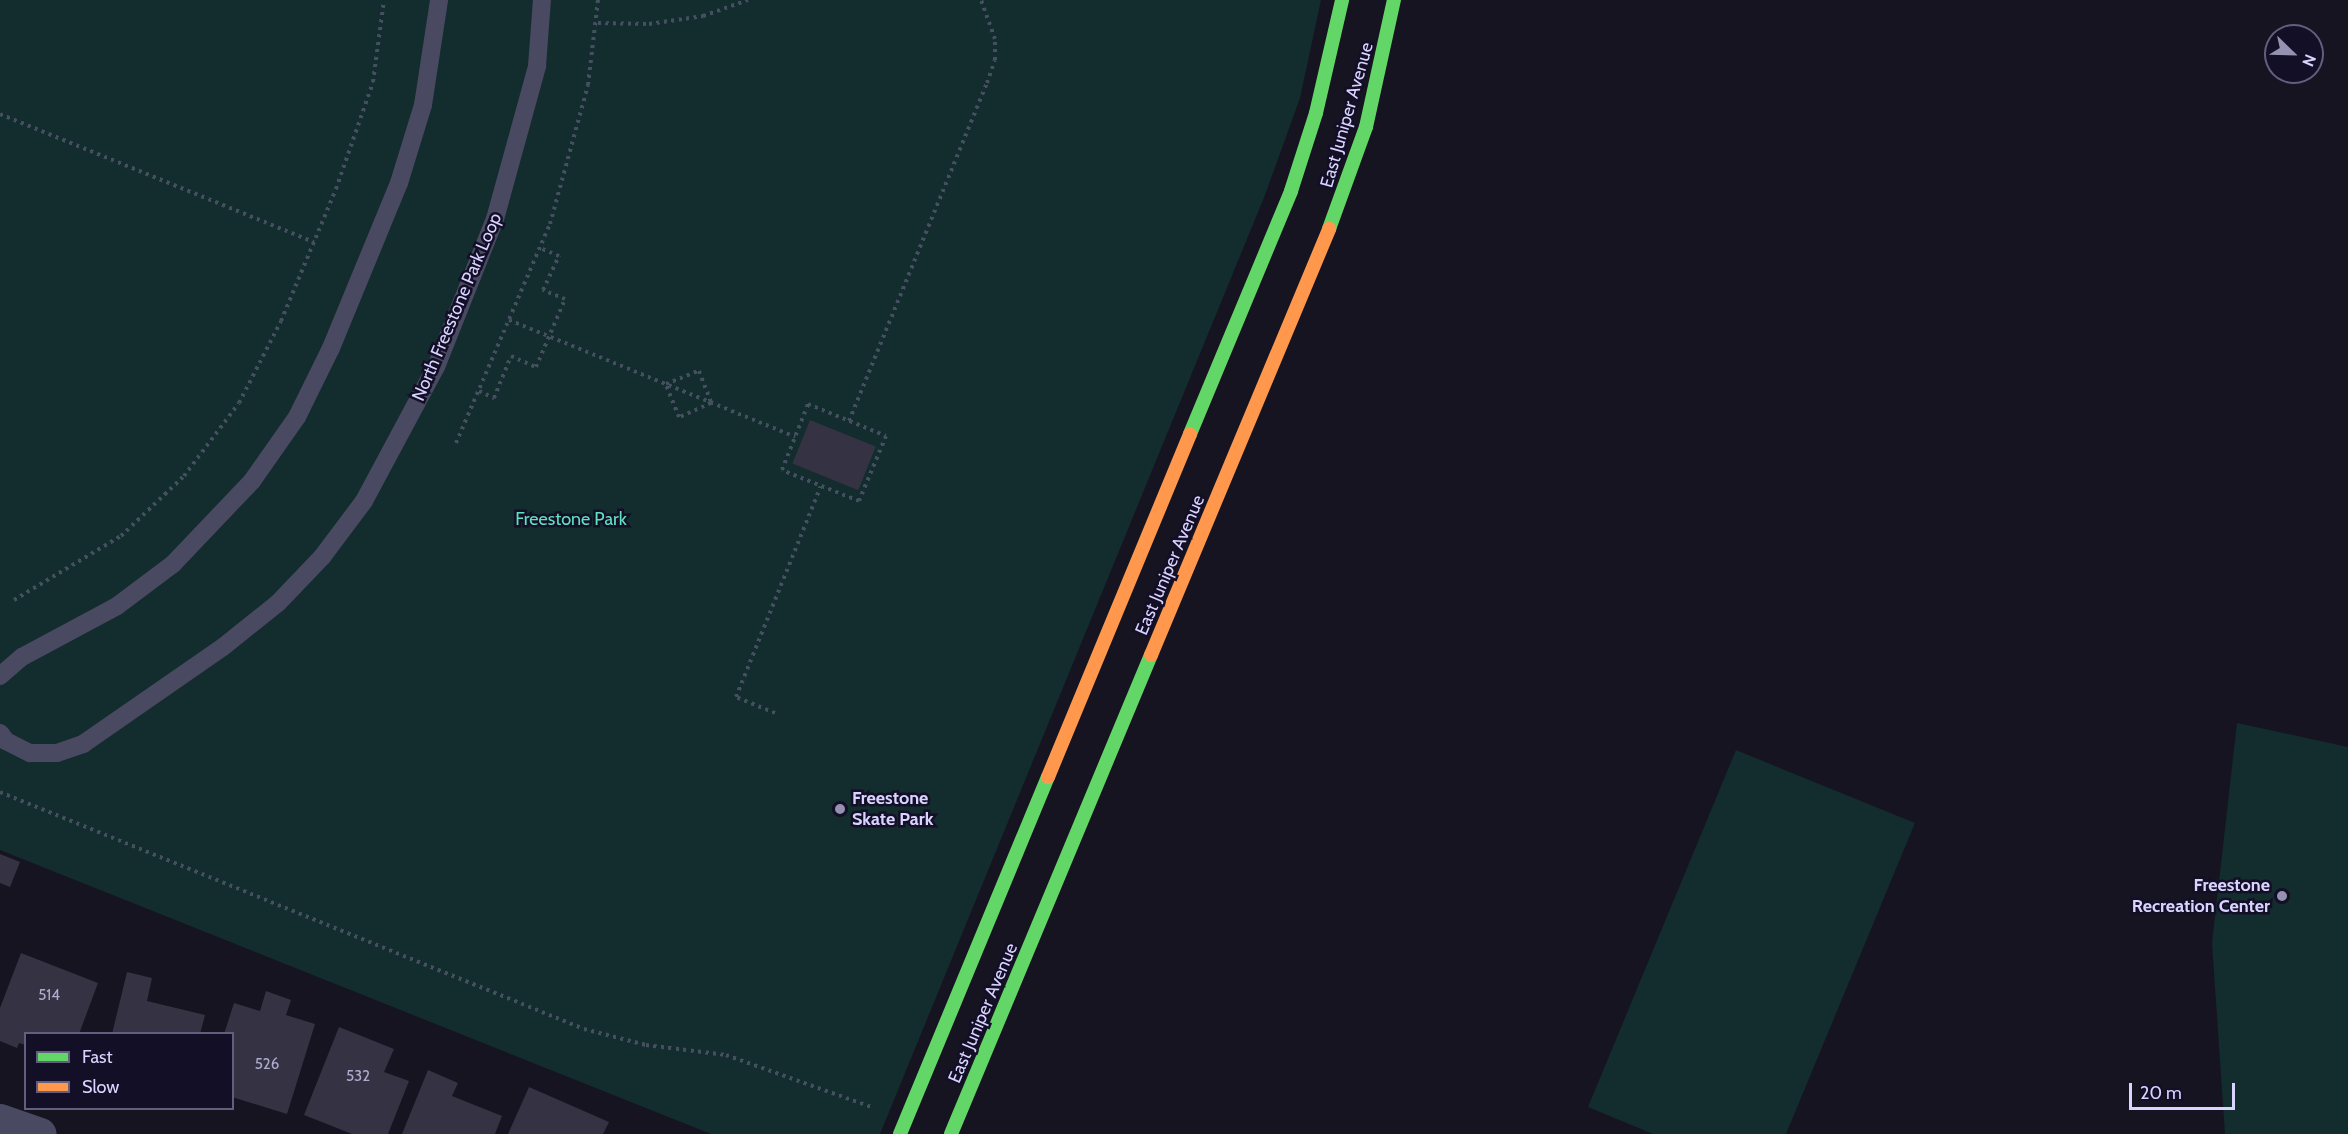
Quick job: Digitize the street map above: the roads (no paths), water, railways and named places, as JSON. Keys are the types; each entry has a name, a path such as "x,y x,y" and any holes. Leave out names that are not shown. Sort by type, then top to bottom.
{"street":[{"name":"East Juniper Avenue","path":"900,1134 1291,190 1316,113 1342,0"},
{"name":"East Juniper Avenue","path":"951,1134 1341,201 1366,127 1394,0"},
{"path":"0,1120 40,1134"}],"lane":[{"path":"0,676 22,657 117,606 173,564 227,510 282,440 331,348 399,183 423,105 439,0"},
{"name":"North Freestone Park Loop","path":"0,734 6,741 30,753 57,753 83,744 223,647 278,603 322,557 364,501 436,367 495,219 537,66 542,0"}],"place":[{"name":"Freestone Skate Park","path":"840,809"},
{"name":"Freestone Recreation Center","path":"2282,896"}],"park label":[{"name":"Freestone Park","path":"571,519"}]}
